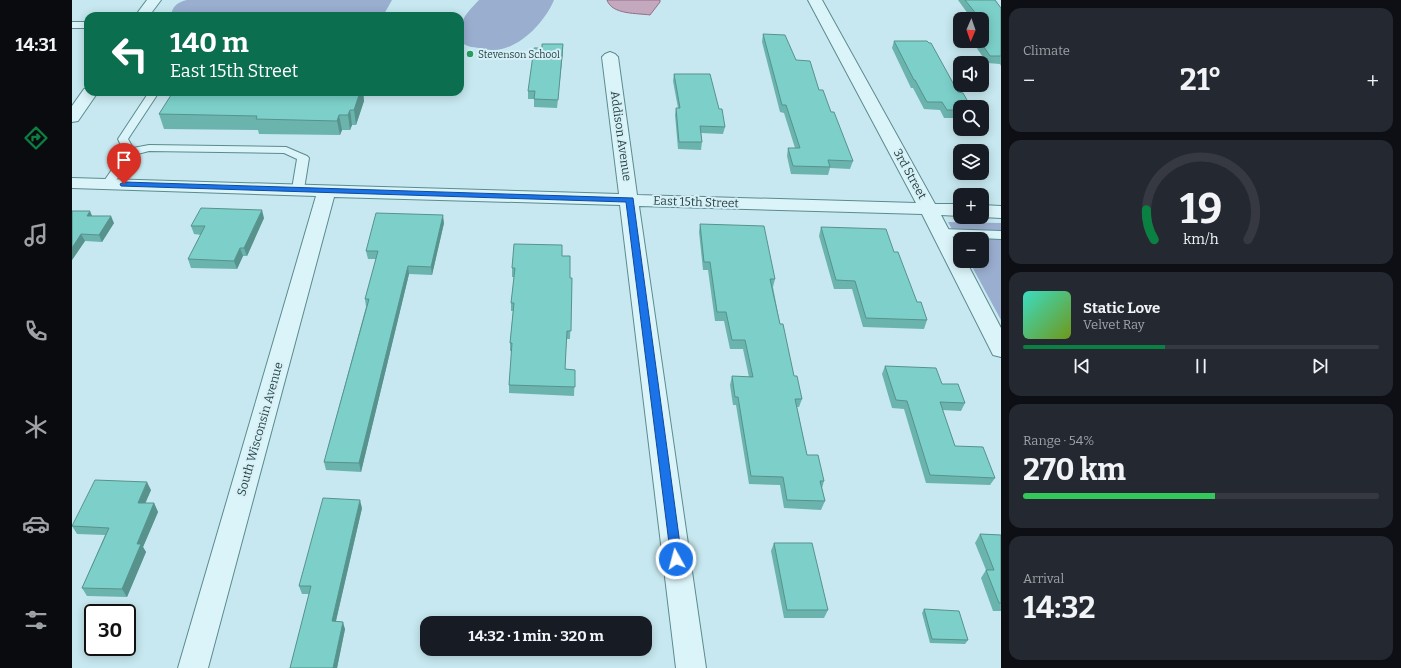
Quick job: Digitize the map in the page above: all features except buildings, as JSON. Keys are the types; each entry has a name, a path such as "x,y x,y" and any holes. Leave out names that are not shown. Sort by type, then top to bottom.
{"street":[{"path":"145,12 154,0"},
{"name":"3rd Street","path":"815,0 929,210 1001,349"},
{"name":"Addison Avenue","path":"610,57 691,668"},
{"path":"72,117 82,98"},
{"name":"East 15th Street","path":"72,183 953,210"},
{"name":"South Wisconsin Avenue","path":"194,668 327,190"},
{"path":"989,211 1001,212"}],"lane":[{"path":"72,25 84,25"},
{"path":"130,152 123,139 151,96"},
{"path":"108,184 130,152 149,148 286,150 303,158 298,189"},
{"path":"941,233 1001,235"}],"shaded area":[{"path":"187,0 392,0 385,12 172,12 176,5"},
{"path":"479,0 554,0 550,9 529,34 511,46 502,49 488,50 464,43 464,18"},
{"path":"607,0 660,0 660,2 650,15 620,11 610,5"},
{"path":"948,222 953,222 953,224 1001,223 1001,320 973,268 989,268 989,232 953,232"}],"place":[{"name":"Stevenson School","path":"470,54"}],"route":[{"path":"124,184 630,200 676,559"}]}
